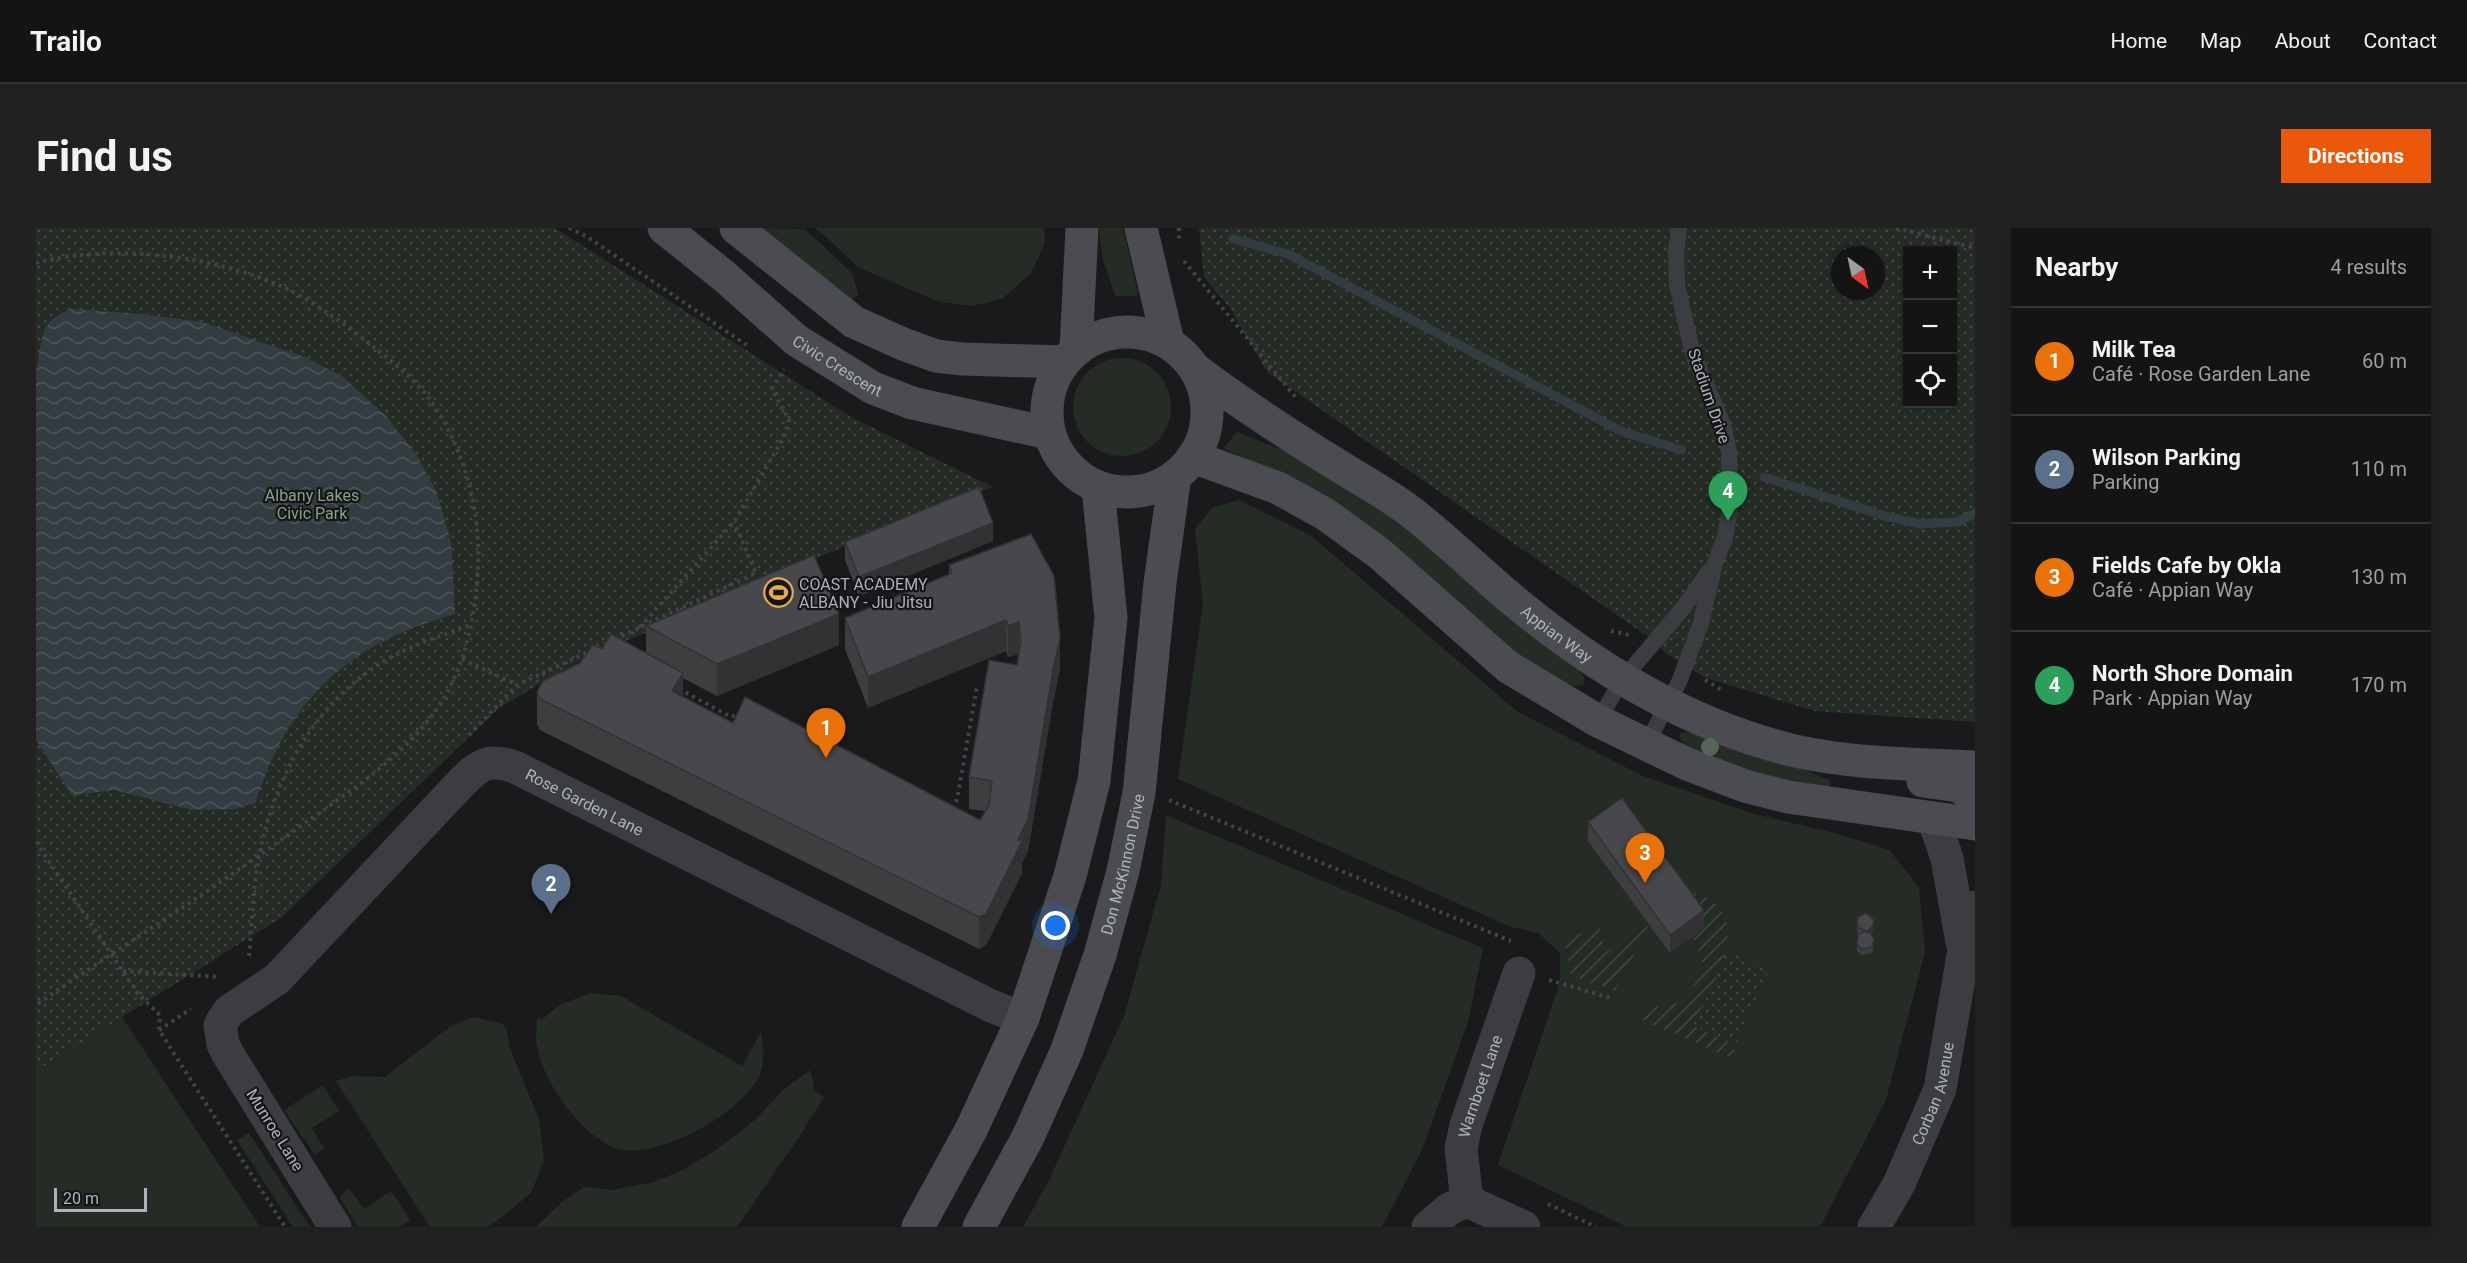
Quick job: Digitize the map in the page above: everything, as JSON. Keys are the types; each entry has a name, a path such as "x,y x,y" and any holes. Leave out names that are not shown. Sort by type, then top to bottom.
{"main road":[{"name":"Civic Crescent","path":"663,228 724,276 796,340 873,388 912,403 1048,433"},
{"path":"736,228 854,322 886,338 936,356 962,359 1070,355"},
{"path":"1070,355 1082,228"},
{"path":"1141,228 1168,342"},
{"path":"1121,331 1145,333 1168,342 1184,355 1196,370 1205,391 1208,414 1203,437 1184,467 1158,486 1138,491 1118,492 1098,487 1076,475 1059,456 1048,433 1047,396 1054,378 1070,355 1097,337 1121,331"},
{"name":"Appian Way","path":"1196,370 1247,409 1409,510 1514,601 1622,680 1668,705 1755,739 1796,751 1890,763 1975,767"},
{"path":"1184,467 1278,488 1325,514 1380,554 1508,667 1598,721 1646,745 1745,786 1788,797 1975,824"},
{"name":"Don McKinnon Drive","path":"979,1227 1028,1137 1067,1050 1100,955 1122,871 1139,792 1160,583 1184,467"},
{"path":"918,1227 971,1130 1023,1018 1070,876 1094,781 1111,618 1098,487"},
{"path":"1890,763 1920,780 1959,786 1975,799"}],"street":[{"name":"Rose Garden Lane","path":"219,1030 224,1015 277,979 462,782 485,764 494,762 515,767 991,1006 1023,1018"},
{"name":"Corban Avenue","path":"1933,818 1947,858 1964,950"},
{"name":"Corban Avenue","path":"1874,1227 1899,1184 1940,1089 1964,950 1975,907"},
{"name":"Warnboet Lane","path":"1467,1201 1461,1149 1466,1125 1519,973"},
{"name":"Munroe Lane","path":"219,1030 228,1054 335,1227"},
{"path":"1428,1227 1449,1209 1467,1201 1524,1227"}],"lane":[{"name":"Stadium Drive","path":"1646,745 1668,705 1701,623 1715,563 1725,538 1730,506 1729,452 1723,424 1694,354 1684,321 1677,285 1676,252 1679,228"},
{"name":"Stadium Drive","path":"1598,721 1622,680 1684,607 1715,563"}],"path":[{"path":"569,228 586,236 748,346"},
{"path":"1896,228 1975,248"},
{"path":"36,263 51,259 101,254 152,254 235,270 285,288 332,315 405,372 447,427 467,475 476,514 479,549 472,625 462,659 447,691 429,720 405,746 366,779 260,856 36,1005"},
{"path":"734,522 756,573 637,629 664,602 734,522 784,437 789,420 772,389 784,369"},
{"path":"249,956 260,856 279,788 292,756 319,717 349,687 383,662 427,641 472,625"},
{"path":"599,646 609,652"},
{"path":"462,659 517,686"},
{"path":"1706,680 1723,691"},
{"path":"672,684 732,717 748,711"},
{"path":"940,811 949,808 957,800 977,686"},
{"path":"1139,792 1180,803 1514,942 1519,973 1574,985 1611,998"},
{"path":"36,842 138,994 160,1015 159,1030 285,1227"},
{"path":"122,971 226,977"},
{"path":"159,1030 199,1004"}],"green space":[{"name":"Albany Lakes Civic Park","path":"36,228 555,228 851,417 993,487 809,561 574,664 499,708 281,918 36,1071"},
{"path":"761,228 805,229 853,274 858,295 851,299"},
{"path":"816,228 1044,228 1045,243 1031,273 1002,299 972,306 940,302 857,266"},
{"path":"1099,228 1123,228 1138,294 1136,296 1115,296 1102,255"},
{"path":"1199,228 1975,228 1975,722 1815,711 1706,678 1668,655 1650,638 1267,372 1230,308 1204,277"},
{"path":"1122,358 1141,362 1156,373 1167,388 1171,407 1167,426 1156,441 1141,452 1122,456 1103,452 1088,441 1077,426 1073,407 1077,388 1088,373 1103,362"},
{"path":"1237,432 1285,451 1390,514 1575,666 1584,676 1584,684 1566,685 1540,670 1253,462 1223,448"},
{"path":"1239,500 1310,535 1518,712 1643,776 1755,814 1839,834 1889,850 1919,887 1925,952 1886,1100 1820,1227 1627,1227 1498,1165 1560,982 1560,953 1538,933 1511,927 1178,779 1203,604 1195,529 1213,507"},
{"path":"1699,731 1795,765 1831,781 1829,791 1746,771 1684,746 1679,735 1682,732"},
{"path":"1166,815 1483,948 1468,1022 1422,1150 1382,1227 1023,1227 1048,1182 1124,1016 1161,885"},
{"path":"1690,891 1712,900 1724,914 1728,931 1726,950 1719,969 1693,1026 1735,1045 1733,1059 1638,1018 1644,1006 1668,1005 1683,999 1693,987 1704,966 1679,895"},
{"path":"1649,925 1615,991 1571,976 1565,940 1599,926 1606,952"},
{"path":"1726,950 1769,970 1735,1045 1693,1026"},
{"path":"591,993 621,996 742,1066 761,1032 763,1057 761,1072 752,1087 738,1102 698,1130 653,1148 632,1151 615,1148 589,1131 565,1105 547,1075 536,1043 537,1019 544,1018 559,1005"},
{"path":"122,1017 260,1227 36,1227 36,1071"},
{"path":"474,1017 502,1024 506,1028 510,1049 539,1119 544,1161 531,1193 487,1227 430,1227 336,1081 352,1076 385,1077 452,1025"},
{"path":"810,1070 813,1090 824,1097 737,1227 536,1227 562,1202 584,1187 612,1190 653,1182 681,1171 719,1148 755,1120 783,1090"},
{"path":"323,1085 339,1111 312,1128 324,1148 315,1155 284,1110"},
{"path":"249,1133 310,1227 293,1227 237,1140"},
{"path":"350,1189 364,1209 391,1191 410,1220 399,1227 358,1227 340,1198 346,1190"}],"water":[{"path":"71,309 140,314 202,322 305,357 343,377 386,416 416,454 437,493 451,542 455,614 417,626 384,641 354,659 328,680 305,705 286,733 269,766 255,803 235,809 192,810 115,790 72,795 36,740 36,371 43,333 52,320"}],"building":[{"path":"979,487 993,523 859,577 845,542"},
{"path":"1031,534 1054,576 1060,638 1028,819 1018,840 1022,841 986,914 979,917 540,699 537,692 543,681 580,663 593,645 602,649 611,634 683,673 672,691 733,723 745,697 980,820 989,805 992,781 969,777 989,660 1017,665 1021,640 1019,622 1008,626 1006,620 868,677 845,618 952,573 949,565"},
{"path":"814,555 839,614 717,664 646,626"},
{"path":"1622,798 1704,910 1670,935 1588,822"},
{"path":"1866,913 1874,920 1872,927 1867,931 1859,928 1857,923 1858,917"},
{"path":"1869,932 1874,939 1872,947 1861,949 1857,944 1858,935"}],"waterway":[{"path":"1233,239 1288,254 1623,432 1682,450"},
{"path":"1764,477 1885,516 1921,524 1957,522 1975,513"}],"place":[{"name":"North Shore Domain","path":"1728,521"},
{"name":"COAST ACADEMY ALBANY - Jiu Jitsu","path":"778,593"},
{"name":"Milk Tea","path":"826,758"},
{"name":"Fields Cafe by Okla","path":"1645,883"},
{"name":"Wilson Parking","path":"551,914"}]}
